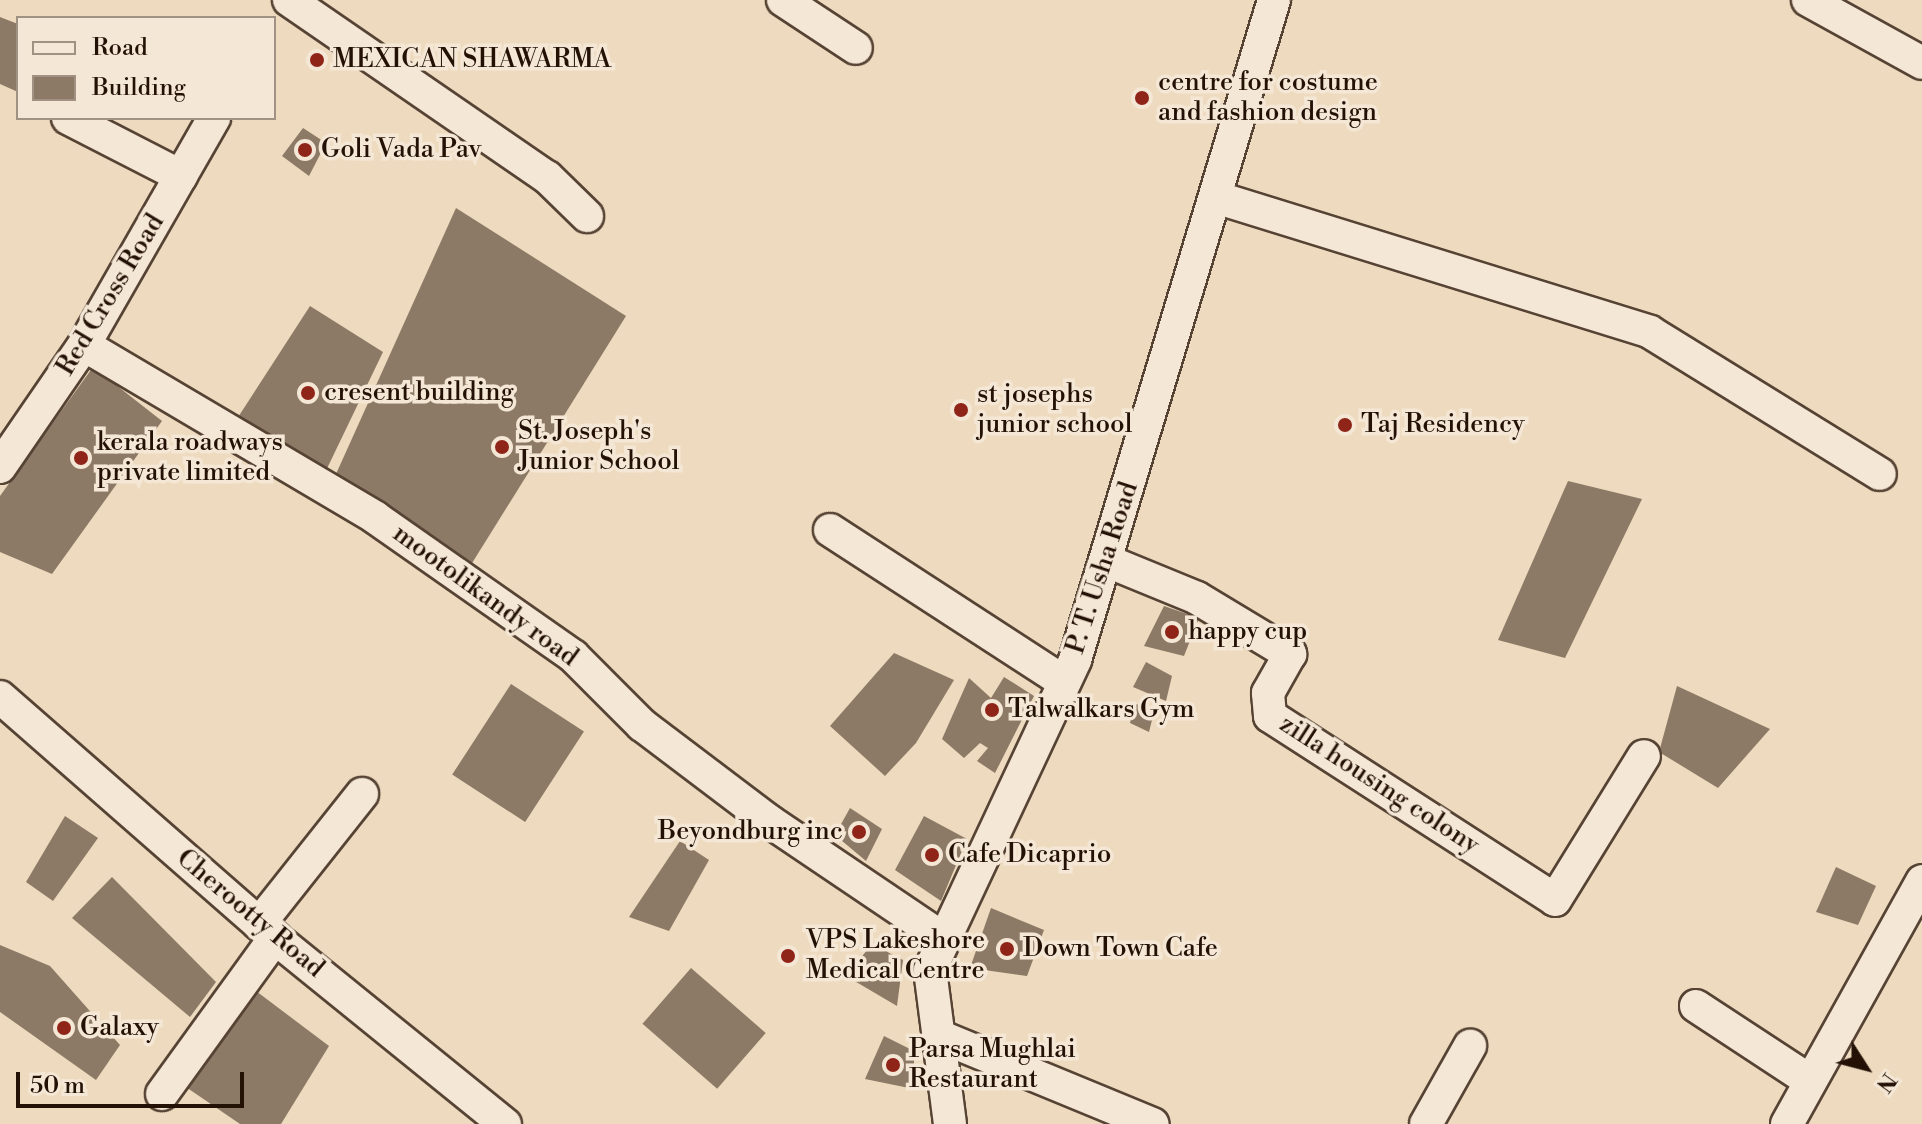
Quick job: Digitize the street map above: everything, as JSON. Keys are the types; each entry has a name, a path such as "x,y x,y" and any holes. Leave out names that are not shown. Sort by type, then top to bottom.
{"street":[{"path":"289,0 547,177 587,216"},
{"path":"783,0 856,48"},
{"name":"P. T. Usha Road","path":"950,1124 930,970 941,937 1064,682 1107,561 1274,0"},
{"path":"1808,0 1922,63"},
{"path":"72,120 181,176"},
{"name":"Red Cross Road","path":"0,467 84,345 213,120"},
{"path":"1215,197 1650,332 1880,474"},
{"name":"mootolikandy road","path":"84,345 376,518 573,656 642,725 769,821 941,937"},
{"path":"830,530 1064,682"},
{"name":"zilla housing colony","path":"1107,561 1197,598 1290,654 1268,693 1270,716 1555,900 1644,756"},
{"name":"Cherootty Road","path":"0,697 267,931 505,1124"},
{"path":"162,1094 267,931 362,794"},
{"path":"1787,1124 1922,881"},
{"path":"1696,1006 1810,1081"},
{"path":"939,1036 1153,1124"},
{"path":"1426,1124 1470,1046"}],"building":[{"path":"0,17 16,23 16,91 0,84"},
{"name":"Goli Vada Pav","path":"303,128 326,143 309,176 282,156"},
{"path":"456,208 626,316 469,568 336,474"},
{"name":"cresent building","path":"310,306 383,352 321,481 231,428"},
{"name":"kerala roadways private limited","path":"93,367 162,421 52,574 0,552 0,496"},
{"path":"1568,481 1642,499 1565,658 1498,640"},
{"name":"happy cup","path":"1164,606 1199,618 1184,656 1144,646"},
{"path":"894,653 954,680 916,743 885,776 830,726"},
{"path":"1146,662 1172,676 1166,701 1133,687"},
{"name":"Talwalkars Gym","path":"1004,677 1034,696 995,773 977,761 988,748 980,743 964,758 942,739 969,678 991,698"},
{"path":"511,684 584,731 525,822 452,775"},
{"path":"1677,686 1770,729 1718,788 1659,752"},
{"path":"1134,703 1154,712 1149,732 1130,723"},
{"name":"Beyondburg inc","path":"850,808 882,829 866,861 835,835"},
{"path":"65,816 98,838 53,901 26,882"},
{"name":"Cafe Dicaprio","path":"924,816 967,839 941,901 895,870"},
{"path":"680,841 709,860 669,931 629,917"},
{"path":"1836,867 1876,886 1858,925 1816,912"},
{"path":"112,877 216,982 190,1017 72,918"},
{"name":"Down Town Cafe","path":"991,908 1044,930 1027,976 970,968"},
{"path":"872,944 903,960 897,1006 846,976"},
{"name":"Galaxy","path":"0,945 50,966 120,1045 96,1080 0,1012"},
{"path":"691,968 766,1033 717,1089 642,1024"},
{"path":"252,988 329,1046 281,1124 240,1124 183,1085"},
{"name":"Parsa Mughlai Restaurant","path":"884,1036 914,1051 914,1089 865,1079"}],"place":[{"name":"MEXICAN SHAWARMA","path":"317,60"},
{"name":"centre for costume and fashion design","path":"1142,98"},
{"name":"Goli Vada Pav","path":"305,150"},
{"name":"cresent building","path":"308,393"},
{"name":"st josephs junior school","path":"961,410"},
{"name":"Taj Residency","path":"1345,425"},
{"name":"St. Joseph's Junior School","path":"502,447"},
{"name":"kerala roadways private limited","path":"81,458"},
{"name":"happy cup","path":"1172,632"},
{"name":"Talwalkars Gym","path":"992,710"},
{"name":"Beyondburg inc","path":"859,832"},
{"name":"Cafe Dicaprio","path":"932,855"},
{"name":"Down Town Cafe","path":"1007,949"},
{"name":"VPS Lakeshore Medical Centre","path":"788,956"},
{"name":"Galaxy","path":"64,1028"},
{"name":"Parsa Mughlai Restaurant","path":"893,1065"}]}
